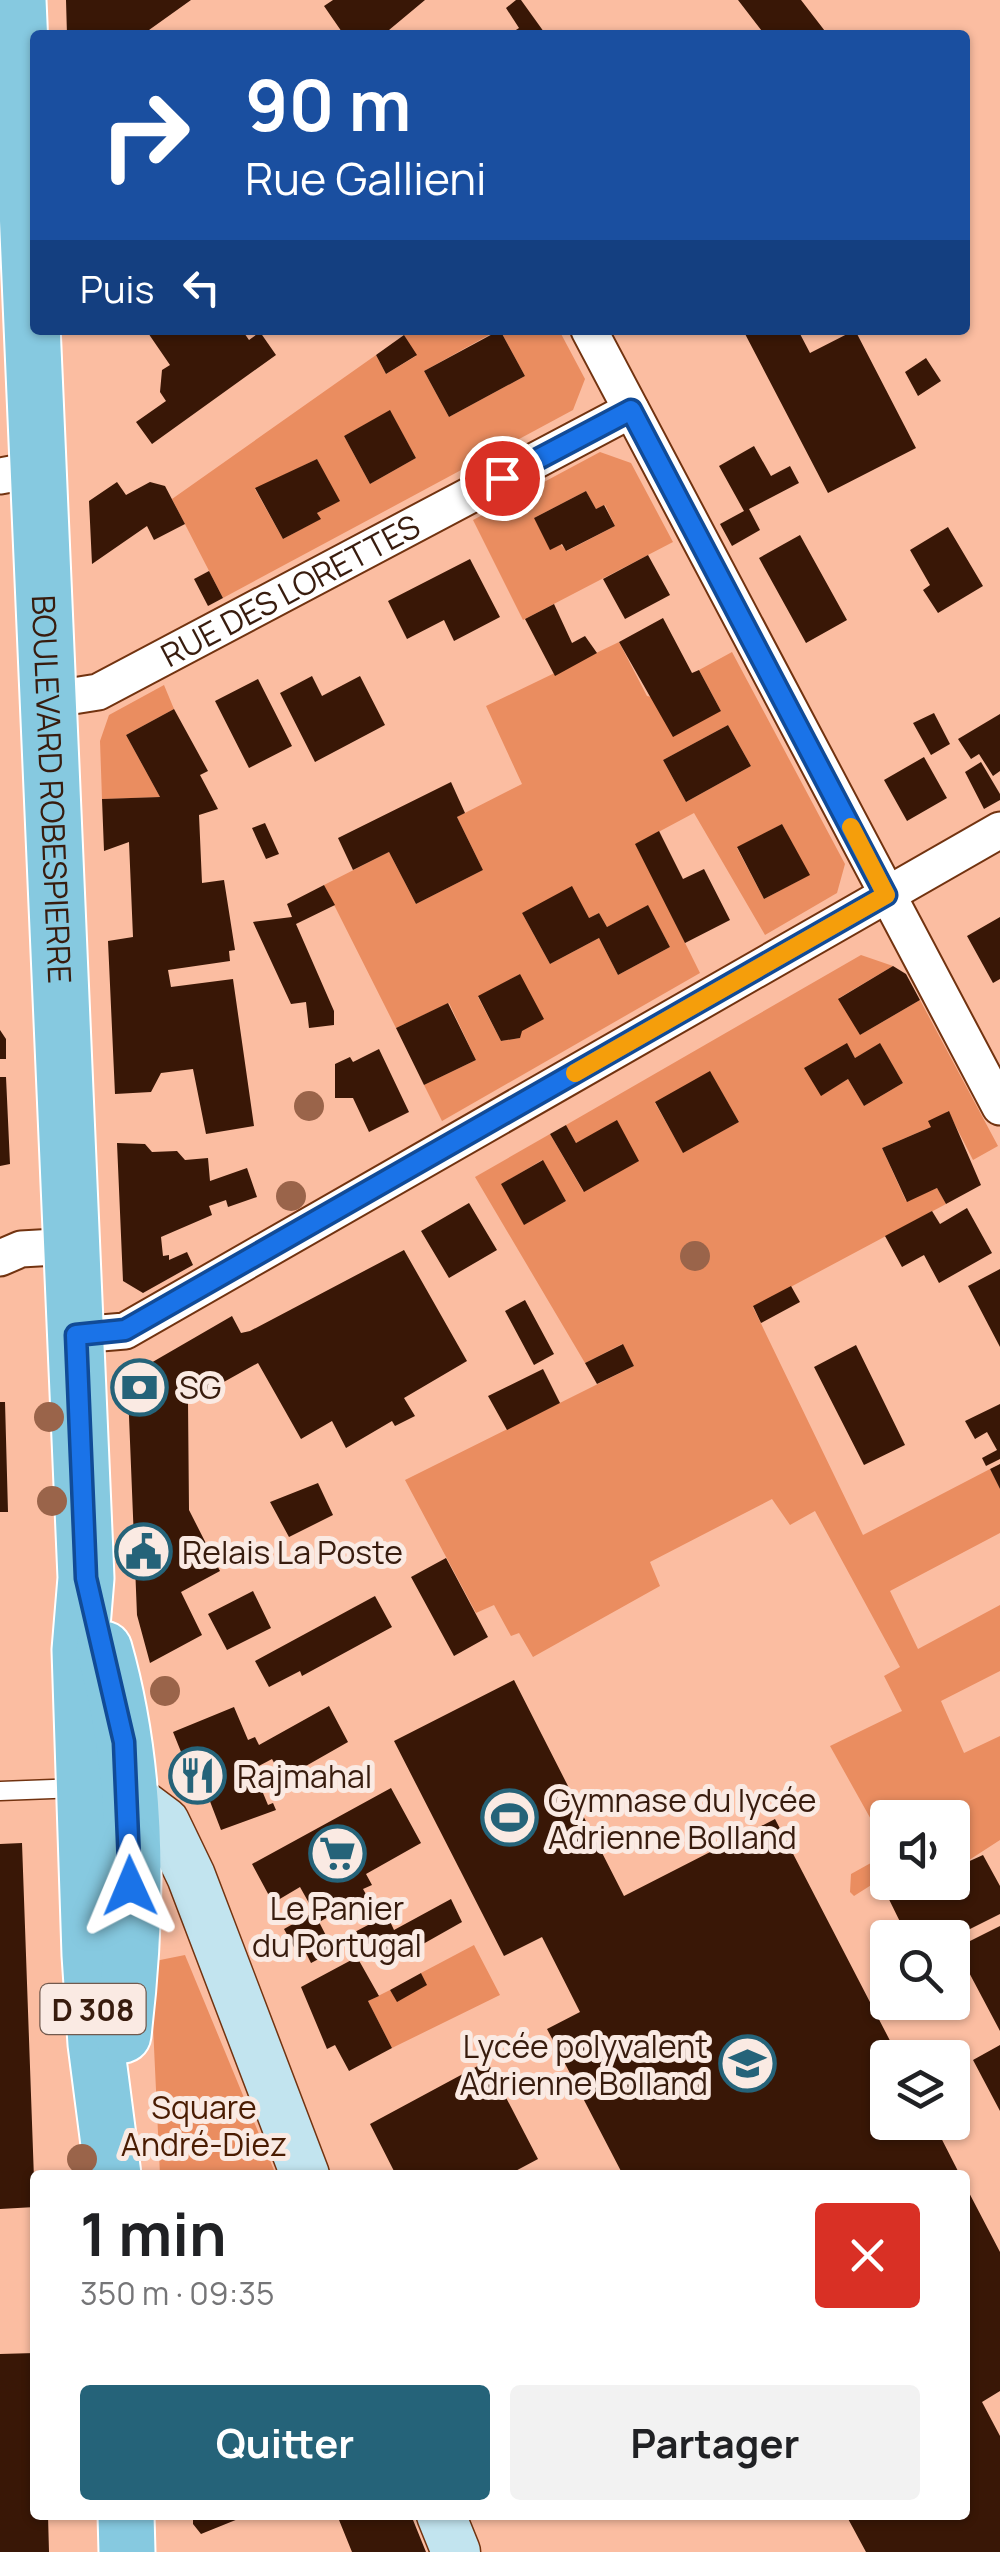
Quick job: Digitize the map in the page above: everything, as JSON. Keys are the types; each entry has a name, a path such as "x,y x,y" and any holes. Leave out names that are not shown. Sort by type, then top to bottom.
{"main road":[{"name":"BOULEVARD ROBESPIERRE","path":"18,0 19,472 48,700 86,1578 118,1706 100,1796 109,1886 128,1988 112,2153"},
{"path":"126,2520 128,2552"}],"street":[{"path":"591,335 1000,1106"},
{"name":"RUE DES LORETTES","path":"48,700 98,692 631,410"},
{"path":"76,1335 125,1330 1000,830"},
{"path":"0,1258 21,1248 73,1246"},
{"path":"100,1796 155,1811 165,1822 205,1911 303,2170"},
{"path":"109,1886 168,1892 205,1911"},
{"path":"443,2520 456,2552"}],"lane":[{"path":"0,1791 100,1796"}],"green space":[{"path":"404,335 489,335 424,371 449,417 525,376 503,335 562,335 585,379 573,410 223,598 172,499 376,355 386,374 416,356","holes":["390,411 416,458 370,484 344,436","317,459 339,501 317,513 320,519 283,539 255,489"]},
{"path":"600,452 631,463 673,542 523,620 473,520","holes":["586,491 596,509 605,505 615,526 567,551 534,518"]},
{"path":"619,642 647,696 721,711 699,670 732,652 845,864 837,893 765,935 694,813 636,844 700,973 442,1121 424,1085 476,1060 449,1003 396,1028 324,885 389,852 416,904 483,870 457,817 522,784 486,706","holes":["728,725 751,766 686,802 663,760","782,824 809,875 764,899 737,848","648,906 670,947 618,975 599,938 550,964 522,913 589,918 599,913 607,927","520,974 520,1038 501,1041 478,997"]},
{"path":"164,685 174,709 126,735 160,797 102,799 100,741 109,715"},
{"path":"861,955 893,966 839,998 860,1035 920,1000 998,1146 973,1160 948,1111 931,1127 882,1148 906,1201 937,1188 946,1204 753,1307 863,1535 990,1469 1000,1489 1000,1533 890,1591 918,1649 1000,1605 1000,1671 941,1701 964,1753 1000,1736 1000,1840 970,1859 970,1800 870,1800 870,1818 830,1746 902,1711 884,1676 900,1667 815,1511 790,1525 772,1499 650,1562 660,1586 533,1657 519,1633 511,1636 494,1605 476,1613 405,1480 634,1366 622,1344 585,1363 475,1177 550,1134 583,1191 638,1161 617,1121 576,1143 566,1125","holes":["847,1044 855,1058 880,1044 903,1083 864,1106 848,1079 821,1095","710,1072 739,1122 683,1152 655,1103","542,1160 566,1201 524,1224 502,1184"]},
{"path":"870,1863 870,1886 854,1896 850,1892 851,1874"},
{"path":"474,1945 500,1995 392,2048 368,2001 390,1990 397,2001 426,1985 421,1973"},
{"name":"Square André-Diez","path":"185,1955 274,2170 160,2170 150,1962"}],"building":[{"path":"66,0 191,0 149,30 67,30"},
{"path":"333,0 425,0 389,30 341,30 324,6"},
{"path":"521,0 543,30 516,30 519,28 506,8"},
{"path":"738,0 801,0 824,30 761,30"},
{"path":"149,335 246,335 249,340 262,335 276,355 152,444 136,422 166,401 160,392 162,370 170,365"},
{"path":"404,335 417,355 386,374 376,355"},
{"path":"491,335 503,335 525,376 449,417 424,371"},
{"path":"746,335 801,335 810,353 845,335 858,335 916,448 828,493"},
{"path":"926,358 941,381 918,396 905,372"},
{"path":"390,410 416,458 370,484 344,436"},
{"path":"754,446 771,476 790,466 799,483 749,509 760,530 732,546 720,524 744,511 719,466"},
{"path":"317,459 340,501 317,513 321,519 283,539 255,488"},
{"path":"117,482 126,495 150,482 165,486 185,524 154,540 147,526 92,564 89,501"},
{"path":"586,491 596,509 604,505 615,526 566,551 562,544 550,550 534,518"},
{"path":"948,527 983,586 938,613 923,590 930,585 910,550"},
{"path":"800,535 847,620 806,643 759,558"},
{"path":"648,555 670,595 625,619 603,579"},
{"path":"470,559 500,617 454,641 444,620 407,639 388,601"},
{"path":"209,571 223,598 208,606 194,579"},
{"path":"554,604 572,643 585,636 597,653 555,676 525,619"},
{"path":"663,618 692,673 699,670 721,711 673,737 619,642"},
{"path":"312,676 322,696 360,676 385,725 315,762 280,693"},
{"path":"258,679 292,746 249,768 215,701"},
{"path":"174,709 208,771 200,775 218,809 199,815 202,883 224,880 235,950 229,951 230,961 168,970 171,987 233,979 254,1126 206,1134 193,1069 161,1073 151,1092 115,1094 108,941 133,937 129,842 104,851 102,799 160,797 126,735"},
{"path":"934,713 950,744 931,755 913,723"},
{"path":"1000,714 1000,771 993,776 979,754 971,759 958,739"},
{"path":"728,725 751,766 686,802 663,760"},
{"path":"924,757 947,798 907,821 884,780"},
{"path":"981,762 1000,794 1000,800 984,809 965,772"},
{"path":"451,782 465,813 457,817 483,870 416,904 389,852 353,870 338,838"},
{"path":"265,823 279,854 266,859 252,828"},
{"path":"782,824 810,875 764,899 737,847"},
{"path":"659,831 683,879 704,869 730,920 685,943 635,844"},
{"path":"324,885 335,905 296,924 334,1011 334,1025 309,1028 306,1002 291,1004 253,922 292,917 287,904"},
{"path":"572,886 589,918 599,913 607,927 648,905 670,947 618,975 599,938 550,964 522,913"},
{"path":"1000,917 1000,979 993,983 967,936"},
{"path":"893,966 906,974 920,1000 860,1035 838,999"},
{"path":"520,974 544,1019 522,1031 520,1038 501,1041 478,996"},
{"path":"448,1003 476,1060 424,1085 396,1028"},
{"path":"0,1030 6,1039 6,1059 0,1059"},
{"path":"847,1043 855,1058 880,1043 903,1083 864,1106 848,1079 821,1096 804,1068"},
{"path":"379,1049 409,1112 369,1132 353,1098 335,1098 335,1064 350,1057 353,1062"},
{"path":"710,1071 739,1122 683,1153 655,1102"},
{"path":"0,1077 6,1077 10,1164 0,1166"},
{"path":"949,1111 981,1185 946,1204 937,1188 907,1202 882,1148 931,1127 928,1121"},
{"path":"617,1120 639,1161 584,1192 550,1134 566,1125 576,1143"},
{"path":"117,1143 145,1144 152,1152 177,1151 185,1160 208,1158 210,1181 247,1168 257,1197 228,1207 226,1200 209,1206 212,1215 161,1237 163,1256 169,1255 169,1260 187,1252 193,1265 143,1293 123,1281"},
{"path":"543,1160 566,1201 524,1225 501,1184"},
{"path":"469,1203 497,1250 449,1278 421,1231"},
{"path":"967,1208 992,1253 939,1283 924,1255 902,1267 885,1236 932,1211 940,1224"},
{"path":"404,1250 467,1361 404,1398 415,1416 395,1426 392,1421 346,1448 332,1421 301,1439 258,1363 188,1402 189,1510 220,1571 181,1592 202,1635 150,1663 137,1615 128,1392 137,1371 232,1316 241,1333 250,1331"},
{"path":"1000,1269 1000,1347 968,1286"},
{"path":"791,1286 800,1302 761,1323 753,1306"},
{"path":"525,1300 554,1354 534,1365 505,1311"},
{"path":"623,1344 634,1366 597,1384 585,1363"},
{"path":"856,1345 905,1445 864,1465 814,1367"},
{"path":"543,1369 560,1403 507,1430 488,1396"},
{"path":"0,1402 5,1402 8,1512 0,1512"},
{"path":"1000,1404 1000,1459 986,1466 982,1458 997,1450 987,1432 975,1439 965,1421"},
{"path":"1000,1464 1000,1489 990,1469"},
{"path":"318,1483 333,1515 289,1537 270,1502"},
{"path":"446,1558 488,1637 454,1656 411,1577"},
{"path":"253,1591 271,1628 227,1650 208,1614"},
{"path":"375,1596 392,1627 302,1676 300,1671 269,1687 255,1661"},
{"path":"514,1680 624,1896 775,1819 870,2002 870,2020 879,2020 890,2040 870,2040 870,2140 942,2140 957,2170 620,2170 547,2029 580,2012 542,1937 504,1956 394,1741"},
{"path":"329,1706 348,1742 283,1779 272,1759 253,1769 268,1805 273,1803 276,1810 221,1830 206,1791 198,1794 173,1732 234,1707 248,1740 255,1737 259,1745"},
{"name":"Le Panier du Portugal","path":"391,1788 421,1843 366,1874 372,1885 363,1889 367,1896 319,1922 334,1951 311,1963 303,1947 296,1951 284,1929 314,1912 300,1887 273,1903 252,1864"},
{"path":"22,1843 34,2170 30,2170 30,2207 0,2209 0,1844"},
{"path":"983,1855 1000,1886 1000,1914 970,1929 970,1920 899,1920 889,1900 970,1900 970,1861"},
{"path":"451,1899 462,1922 423,1944 419,1938 384,1956 375,1940 359,1949 351,1934 387,1915 394,1930"},
{"path":"1000,1926 1000,2031 970,1974 970,1941"},
{"path":"357,1957 379,1996 368,2001 392,2048 349,2071 335,2045 327,2049 301,1987"},
{"path":"421,1973 427,1985 397,2002 390,1990"},
{"path":"1000,2045 1000,2111 973,2060"},
{"path":"487,2061 538,2159 517,2170 393,2170 370,2124"},
{"path":"970,2195 1000,2252 1000,2391 982,2402 1000,2436 1000,2552 866,2552 849,2520 970,2520"},
{"path":"30,2353 30,2520 48,2520 49,2552 0,2552 0,2354"},
{"path":"193,2520 236,2520 201,2534"},
{"path":"339,2520 413,2520 426,2552 352,2552"}],"slow traffic":[{"path":"575,1073 886,895 851,827"}],"place":[{"name":"SG","path":"140,1387"},
{"name":"Relais La Poste","path":"143,1552"},
{"name":"Rajmahal","path":"198,1776"},
{"name":"Gymnase du lycée Adrienne Bolland","path":"509,1818"},
{"name":"Le Panier du Portugal","path":"337,1854"},
{"name":"Lycée polyvalent Adrienne Bolland","path":"747,2064"}],"route":[{"path":"130,1886 124,1742 111,1671 86,1578 76,1335 125,1330 886,895 631,410 502,478"}]}
